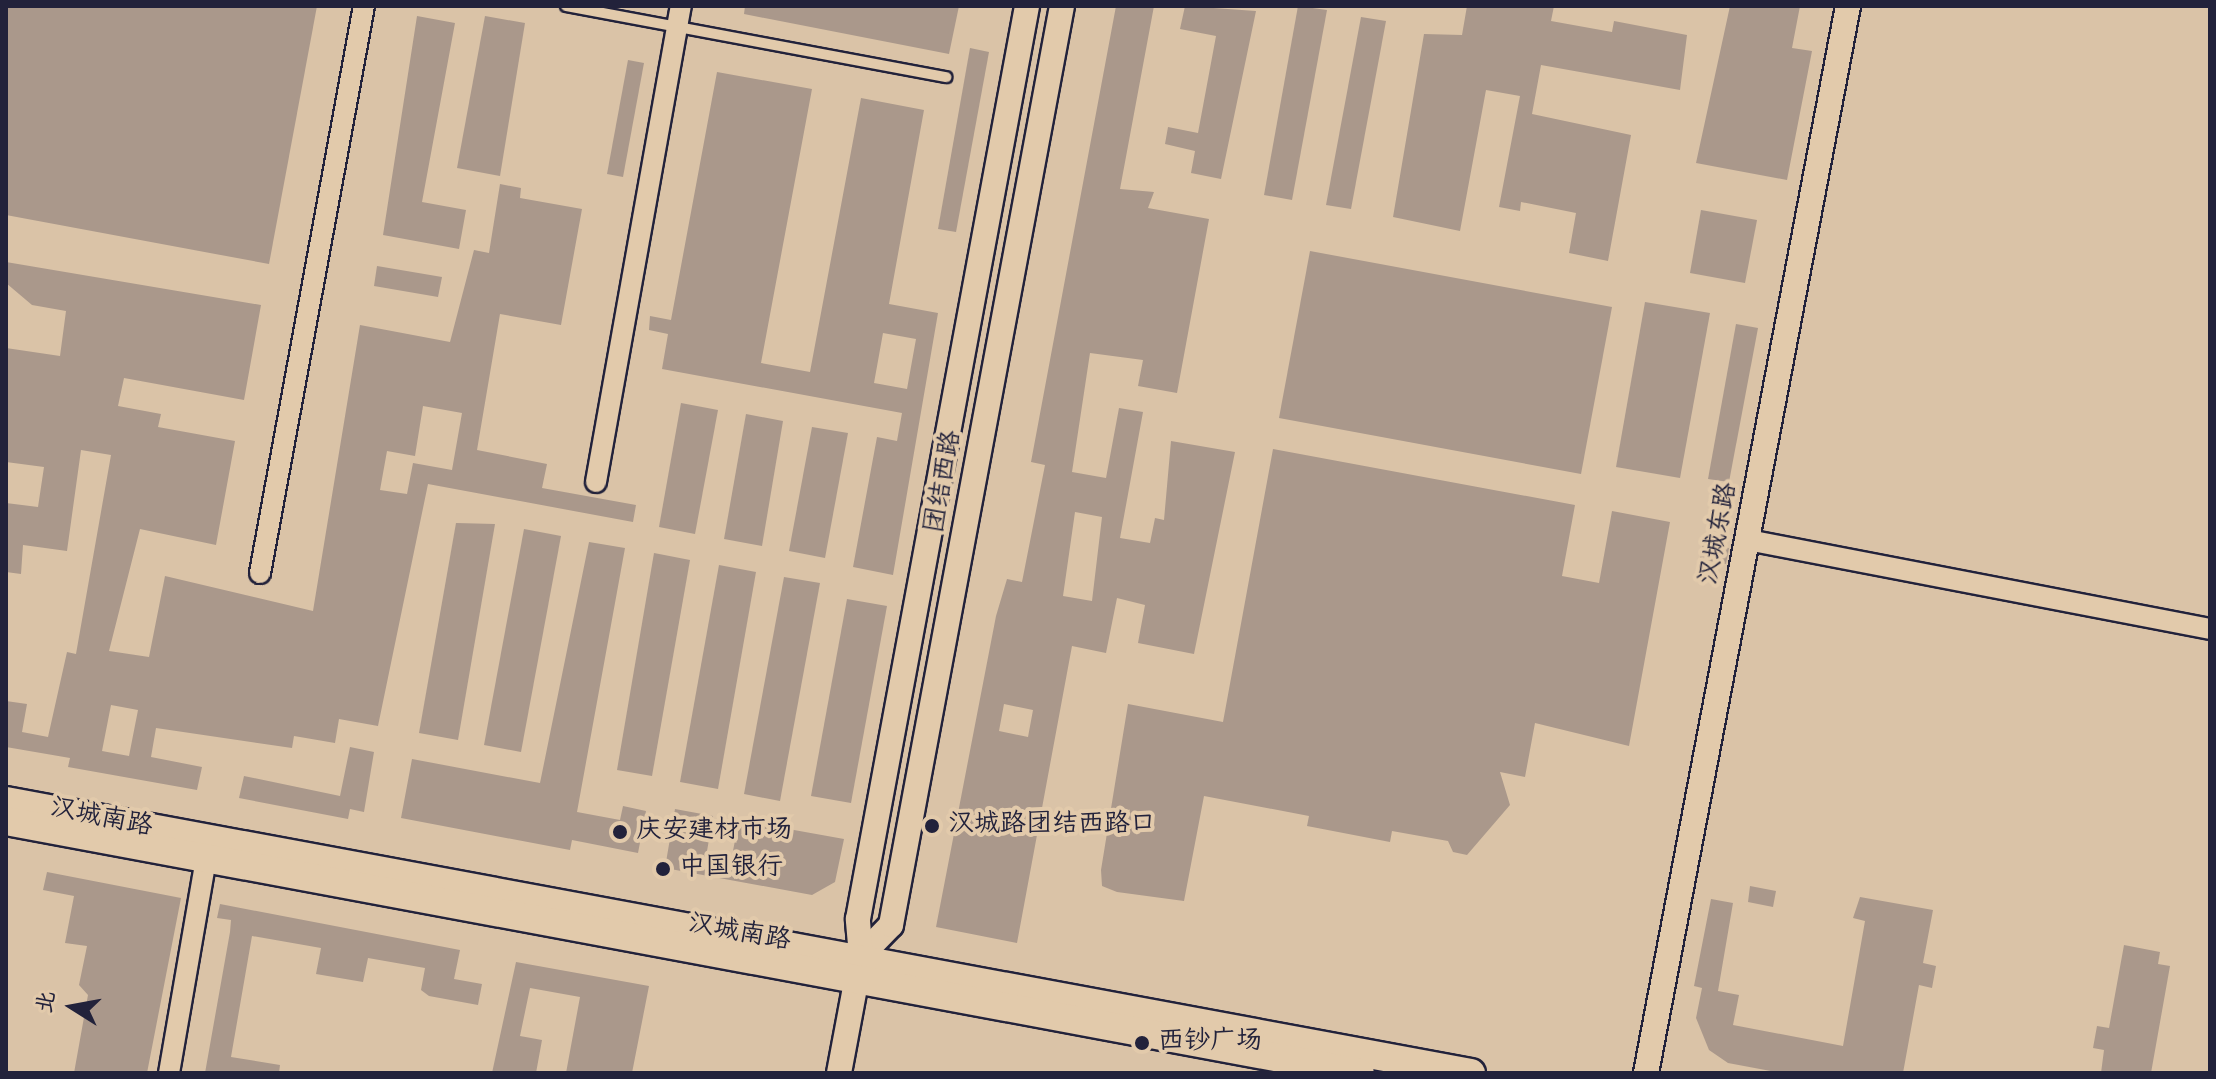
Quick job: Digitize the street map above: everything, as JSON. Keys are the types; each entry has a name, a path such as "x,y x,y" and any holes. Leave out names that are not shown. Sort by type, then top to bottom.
{"main road":[{"name":"汉城南路","path":"6,801 208,849"},
{"name":"汉城南路","path":"6,821 208,849 859,967 1471,1073"},
{"name":"汉城南路","path":"859,967 1360,1073"}],"street":[{"path":"260,573 364,6"},
{"name":"团结西路","path":"839,1073 859,967 858,919 1027,6"},
{"name":"团结西路","path":"859,967 891,925 1062,6"},
{"name":"汉城东路","path":"1646,1073 1848,6"},
{"path":"596,482 680,16"},
{"path":"1748,540 2210,629"},
{"path":"169,1073 208,849"}],"lane":[{"path":"566,6 680,16 946,77"}],"building":[{"path":"6,6 317,6 269,264 6,215"},
{"path":"745,6 959,6 949,54 744,14"},
{"path":"1116,6 1154,6 1120,189 1154,192 1148,208 1209,219 1177,393 1138,386 1143,360 1090,353 1072,472 1106,478 1119,408 1143,412 1120,538 1150,543 1155,518 1164,520 1171,441 1235,452 1194,654 1138,643 1145,605 1117,598 1106,653 1072,646 1017,943 936,927 996,616 1007,579 1022,582 1045,465 1031,462","holes":["1075,512 1102,517 1092,601 1063,596","1004,704 1033,710 1028,737 999,731"]},
{"path":"1185,6 1256,11 1221,179 1191,173 1195,151 1165,144 1168,127 1198,133 1216,36 1180,29"},
{"path":"1298,6 1327,10 1292,200 1264,195"},
{"path":"1467,6 1554,6 1551,21 1612,32 1614,21 1687,35 1680,90 1541,65 1532,114 1631,135 1608,261 1569,253 1576,213 1521,202 1520,211 1499,207 1520,96 1486,90 1460,231 1393,217 1424,34 1462,35"},
{"path":"1730,6 1800,6 1792,48 1812,51 1787,180 1696,163"},
{"path":"417,16 455,23 422,202 466,210 459,249 383,235"},
{"path":"485,16 525,23 500,176 457,168"},
{"path":"1361,17 1386,21 1351,209 1326,205"},
{"path":"970,48 989,52 956,232 938,229"},
{"path":"628,60 644,63 623,177 607,174"},
{"path":"717,72 812,89 761,363 810,372 861,98 924,110 889,304 938,313 893,575 853,567 877,437 897,441 902,413 662,369 668,334 649,330 650,316 671,320","holes":["883,333 916,339 907,389 874,383"]},
{"path":"500,184 521,188 520,198 582,209 561,325 500,314 477,450 547,464 542,488 636,505 633,522 428,484 378,726 339,719 335,743 294,736 292,748 156,728 151,757 202,767 197,790 68,767 70,758 6,747 6,701 27,704 22,732 48,737 67,652 76,654 111,455 81,450 67,551 23,545 21,574 6,572 6,503 38,507 44,467 6,462 6,348 60,356 66,311 32,305 6,283 6,262 261,305 244,400 124,378 118,406 161,414 158,427 235,441 216,545 140,529 109,651 149,657 165,576 313,611 360,325 450,342 474,250 489,253","holes":["423,406 462,413 452,470 413,463 407,494 380,490 387,451 415,456","111,705 138,710 129,756 102,751"]},
{"path":"1701,210 1757,220 1745,283 1690,273"},
{"path":"1310,251 1612,307 1581,474 1279,418"},
{"path":"377,266 442,277 438,297 374,286"},
{"path":"1645,302 1710,313 1680,478 1616,467"},
{"path":"1736,324 1758,328 1729,482 1708,479"},
{"path":"681,403 718,410 695,534 659,527"},
{"path":"746,414 783,421 762,546 724,539"},
{"path":"812,427 848,433 825,558 789,551"},
{"path":"1273,449 1575,505 1562,576 1599,583 1612,511 1670,522 1629,746 1535,723 1525,777 1500,772 1510,805 1467,855 1453,852 1448,841 1392,831 1390,842 1307,826 1309,816 1204,796 1184,901 1117,892 1102,886 1101,870 1128,704 1223,722"},
{"path":"456,523 495,524 458,740 419,733"},
{"path":"524,529 561,536 521,752 484,745"},
{"path":"589,542 625,548 577,812 620,820 623,806 646,811 638,853 572,840 570,850 401,818 412,759 540,783"},
{"path":"1703,543 1729,548 1726,564 1700,559"},
{"path":"654,553 690,560 652,776 617,770"},
{"path":"719,565 756,572 718,789 680,782"},
{"path":"784,577 820,583 780,801 744,794"},
{"path":"847,599 887,606 851,803 811,796"},
{"path":"350,747 374,752 364,812 350,809 348,819 239,798 244,776 340,796"},
{"path":"675,809 713,816 706,857 731,861 739,820 844,839 835,882 812,895 665,868"},
{"path":"47,872 181,898 147,1073 74,1073 88,995 79,985 87,946 65,943 74,896 43,890"},
{"path":"1750,886 1776,891 1773,907 1748,902"},
{"path":"1860,897 1933,910 1923,963 1936,966 1932,988 1919,985 1903,1073 1782,1073 1728,1063 1709,1050 1696,1018 1702,988 1694,986 1711,899 1733,903 1718,991 1739,995 1733,1025 1843,1046 1865,921 1853,918"},
{"path":"220,904 460,950 454,979 482,984 478,1005 429,996 421,990 425,968 368,958 363,982 316,974 321,948 252,936 231,1057 280,1065 279,1073 205,1073 230,932 231,920 217,918"},
{"path":"2124,945 2160,952 2158,964 2170,966 2151,1073 2101,1073 2104,1050 2093,1048 2097,1026 2109,1028"},
{"path":"516,962 649,986 632,1073 566,1073 580,997 530,988 520,1036 542,1040 536,1073 492,1073"}],"place":[{"name":"汉城路团结西路口","path":"932,826"},
{"name":"庆安建材市场","path":"620,832"},
{"name":"中国银行","path":"663,869"},
{"name":"西钞广场","path":"1142,1043"}]}
